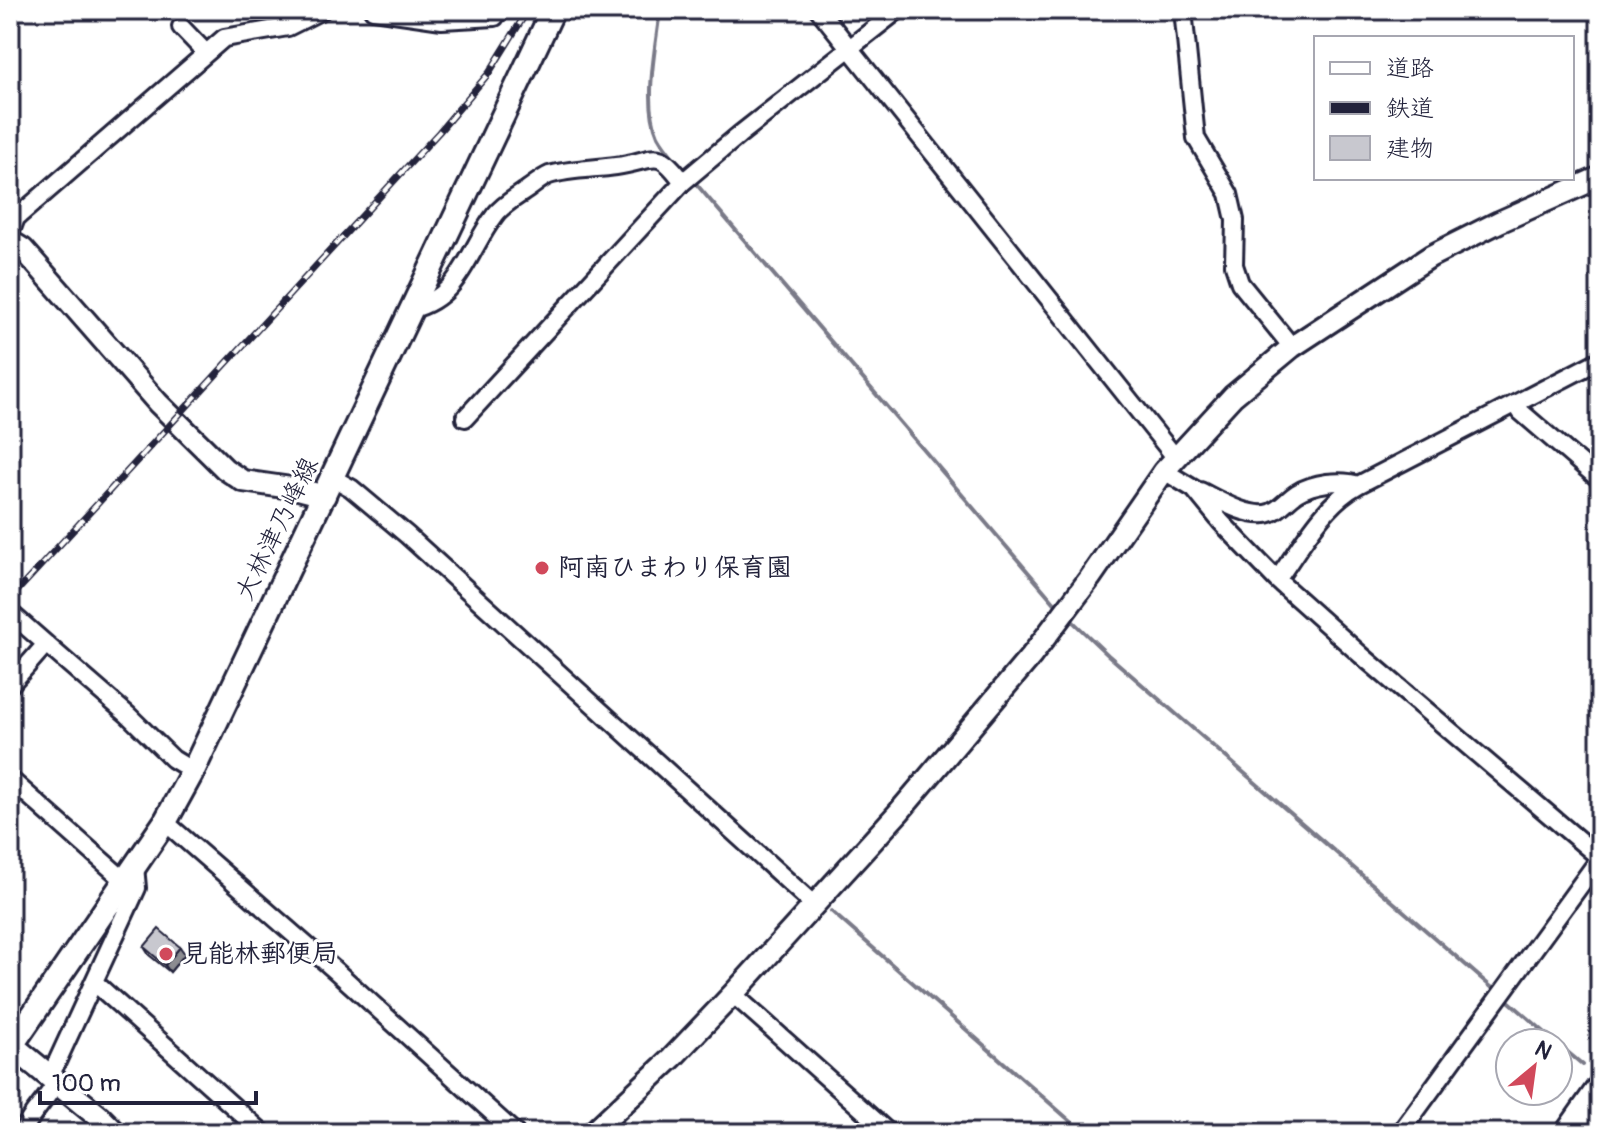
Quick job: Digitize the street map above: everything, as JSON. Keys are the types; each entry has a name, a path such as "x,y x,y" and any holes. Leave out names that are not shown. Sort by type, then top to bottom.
{"highway":[{"path":"1569,1133 1600,1089"}],"main road":[{"name":"大林津乃峰線","path":"11,1046 165,822 193,771 553,10"},
{"path":"11,1046 115,1133"}],"street":[{"path":"10,234 16,218 224,38 288,27 322,10"},
{"path":"373,10 442,20 495,17"},
{"path":"819,10 1169,464 1221,522 1277,580 1361,655 1600,858 1400,1133"},
{"path":"465,418 687,179 898,10"},
{"path":"1183,10 1196,138 1229,194 1235,220 1234,265 1240,283 1292,347"},
{"path":"181,27 206,53"},
{"path":"412,309 429,305 449,288 472,256 493,217 502,207 547,176 656,158 667,160 687,179"},
{"path":"592,1133 672,1058 899,812 1032,655 1169,464 1233,396 1292,347 1431,256 1600,177"},
{"path":"10,241 23,249 158,403 225,469 243,481 298,489 351,488 407,535 814,905"},
{"path":"1277,580 1346,491 1600,360"},
{"path":"1516,404 1521,412 1600,480"},
{"path":"1194,489 1262,515 1272,513 1309,488 1345,481 1358,485"},
{"path":"14,616 128,715 173,759 193,771"},
{"path":"10,685 46,644"},
{"path":"10,779 130,874 137,888 94,982 53,1079 49,1096 30,1115 22,1133"},
{"path":"165,822 328,963 515,1133"},
{"path":"94,982 263,1133"},
{"path":"733,994 889,1133"}],"building":[{"path":"159,929 180,947 165,965 144,947"}],"waterway":[{"path":"660,10 651,107 658,136 681,167"},
{"path":"692,179 1058,607"},
{"path":"1067,616 1497,992"},
{"path":"831,911 1084,1133"},
{"path":"1504,997 1539,1027"},
{"path":"1574,1057 1583,1065"}],"railway":[{"path":"10,599 439,132 489,73 528,10"}],"place":[{"name":"阿南ひまわり保育園","path":"542,568"},
{"name":"見能林郵便局","path":"166,954"}]}
